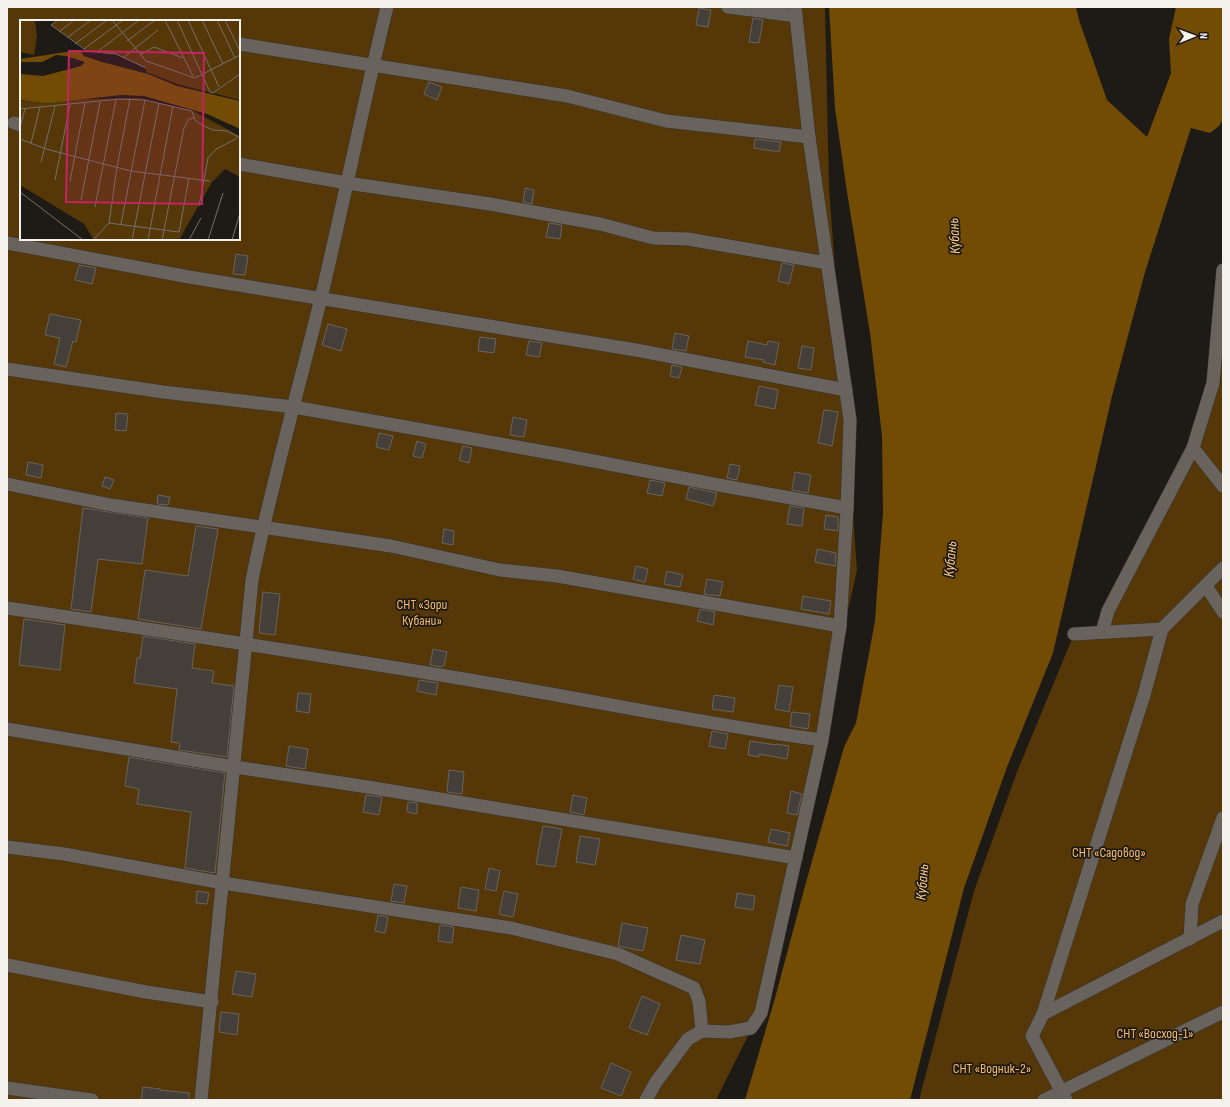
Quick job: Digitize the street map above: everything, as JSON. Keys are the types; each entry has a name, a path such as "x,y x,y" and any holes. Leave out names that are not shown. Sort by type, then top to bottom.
{"lane":[{"path":"201,1100 224,883 252,580 262,527 321,297 372,66 387,7"},
{"path":"646,1100 656,1082 688,1039 702,1032 729,1032 751,1028 761,1013 822,740 840,626 848,508 850,420 809,137 796,11 728,7"},
{"path":"240,44 567,96 666,121 809,137"},
{"path":"240,164 600,224 653,238 688,240 827,263"},
{"path":"7,243 189,277 321,297 471,324 636,350 846,390"},
{"path":"1102,632 1108,611 1193,448 1213,384 1223,270"},
{"path":"7,368 163,392 294,407 848,508"},
{"path":"1193,448 1223,486"},
{"path":"7,484 111,505 391,546 500,570 557,576 840,626"},
{"path":"1063,1096 1032,1036 1043,1014 1144,695 1162,629 1223,568"},
{"path":"1206,586 1223,612"},
{"path":"7,608 247,644 822,740"},
{"path":"1074,634 1162,629"},
{"path":"7,729 235,768 376,788 796,858"},
{"path":"1190,939 1192,904 1223,818"},
{"path":"7,847 64,854 224,883 511,928 618,954 694,988 699,1001 702,1032"},
{"path":"1043,1014 1223,921"},
{"path":"7,965 146,992 212,1002"},
{"path":"1044,1100 1063,1096 1223,1012"},
{"path":"7,1088 92,1100"}],"green space":[{"name":"СНТ «Зори Кубани»","path":"7,7 825,7 829,187 857,570 755,1022 716,1100 7,1100"},
{"name":"СНТ «Садовод»","path":"1223,270 1223,1100 919,1100 974,891 1017,772 1074,634 1102,632 1193,448 1213,383"}],"water":[{"name":"Кубань","path":"829,7 1076,7 1079,20 1107,100 1147,137 1171,73 1169,39 1176,7 1223,7 1223,119 1219,126 1210,133 1191,128 1145,272 1112,396 1053,653 1007,767 964,888 910,1100 745,1100 775,998 844,747 856,723 875,621 883,513 882,436 870,333 835,108"}],"building":[{"path":"699,8 711,10 708,27 696,25"},
{"path":"753,18 763,20 759,43 749,42"},
{"path":"429,82 442,87 437,100 424,94"},
{"path":"755,139 781,142 779,152 754,148"},
{"path":"525,188 534,190 532,204 523,202"},
{"path":"549,223 562,225 560,239 546,237"},
{"path":"236,254 248,256 245,275 233,274"},
{"path":"782,263 794,265 789,284 778,281"},
{"path":"79,265 96,268 92,284 75,280"},
{"path":"50,314 81,320 76,342 73,341 66,367 54,364 60,338 45,335"},
{"path":"328,324 347,329 341,351 322,345"},
{"path":"675,333 689,336 686,351 672,349"},
{"path":"480,337 496,339 494,353 478,351"},
{"path":"529,341 542,343 539,357 526,355"},
{"path":"748,341 767,345 768,341 779,343 775,365 763,362 764,360 745,357"},
{"path":"802,346 814,348 811,370 798,368"},
{"path":"672,365 682,367 679,378 670,376"},
{"path":"759,386 778,390 775,409 755,405"},
{"path":"824,410 838,412 832,446 818,443"},
{"path":"116,413 128,414 126,431 115,430"},
{"path":"513,417 527,420 524,437 510,435"},
{"path":"379,433 393,436 389,450 376,447"},
{"path":"417,441 426,444 422,458 413,456"},
{"path":"463,446 472,448 469,463 459,460"},
{"path":"28,462 43,465 41,478 26,475"},
{"path":"730,464 740,466 737,480 727,478"},
{"path":"795,472 811,475 808,493 792,490"},
{"path":"105,477 114,480 110,489 102,486"},
{"path":"650,480 665,483 662,496 647,493"},
{"path":"689,487 717,493 713,506 686,499"},
{"path":"158,495 170,497 168,505 157,504"},
{"path":"790,506 804,508 802,526 787,524"},
{"path":"83,508 148,518 142,564 98,559 91,612 71,609"},
{"path":"826,515 838,517 838,531 824,529"},
{"path":"196,526 218,529 201,629 138,619 145,570 188,576"},
{"path":"444,529 454,531 453,545 442,543"},
{"path":"817,549 836,553 835,566 815,562"},
{"path":"636,566 648,569 645,582 633,579"},
{"path":"667,571 683,575 680,587 664,584"},
{"path":"707,579 723,582 720,596 704,594"},
{"path":"263,592 280,594 275,635 259,633"},
{"path":"803,596 831,601 829,614 801,609"},
{"path":"700,609 715,612 713,625 697,621"},
{"path":"24,619 65,625 60,670 19,665"},
{"path":"143,636 195,644 192,668 214,671 212,683 234,686 227,757 179,750 180,743 171,742 177,689 134,683 137,658 140,658"},
{"path":"433,649 447,652 444,666 430,665"},
{"path":"419,680 438,683 436,695 417,691"},
{"path":"779,685 793,687 789,712 775,709"},
{"path":"298,693 311,694 309,713 296,711"},
{"path":"714,695 735,698 733,712 712,709"},
{"path":"792,712 810,714 808,729 790,726"},
{"path":"712,731 728,734 725,749 709,746"},
{"path":"750,741 789,746 787,759 759,754 759,757 748,755"},
{"path":"289,746 308,749 305,769 286,766"},
{"path":"129,757 225,773 215,873 185,868 191,812 137,804 139,789 125,786"},
{"path":"449,770 464,772 462,794 447,792"},
{"path":"791,791 802,794 797,815 787,813"},
{"path":"366,795 382,797 379,815 363,812"},
{"path":"573,795 587,798 584,815 570,812"},
{"path":"408,802 417,803 417,814 407,812"},
{"path":"543,826 562,829 555,867 536,864"},
{"path":"771,829 790,833 787,846 768,842"},
{"path":"580,836 600,839 595,865 576,862"},
{"path":"489,868 500,871 496,891 485,889"},
{"path":"394,884 407,886 404,903 391,901"},
{"path":"461,887 479,890 476,911 458,908"},
{"path":"197,891 209,893 207,904 196,903"},
{"path":"504,891 518,894 513,917 499,914"},
{"path":"737,893 755,896 753,910 735,907"},
{"path":"378,915 388,917 385,933 375,931"},
{"path":"622,923 648,928 643,951 618,946"},
{"path":"440,925 454,927 452,943 438,941"},
{"path":"681,935 705,940 700,964 676,960"},
{"path":"236,971 256,974 252,997 232,994"},
{"path":"642,996 660,1004 647,1035 629,1028"},
{"path":"221,1012 239,1014 237,1035 219,1032"},
{"path":"611,1063 631,1072 621,1096 601,1088"},
{"path":"143,1087 189,1093 189,1100 141,1100"}],"park label":[{"name":"СНТ «Восход-1»","path":"1155,1033"},
{"name":"СНТ «Водник-2»","path":"992,1068"}]}
